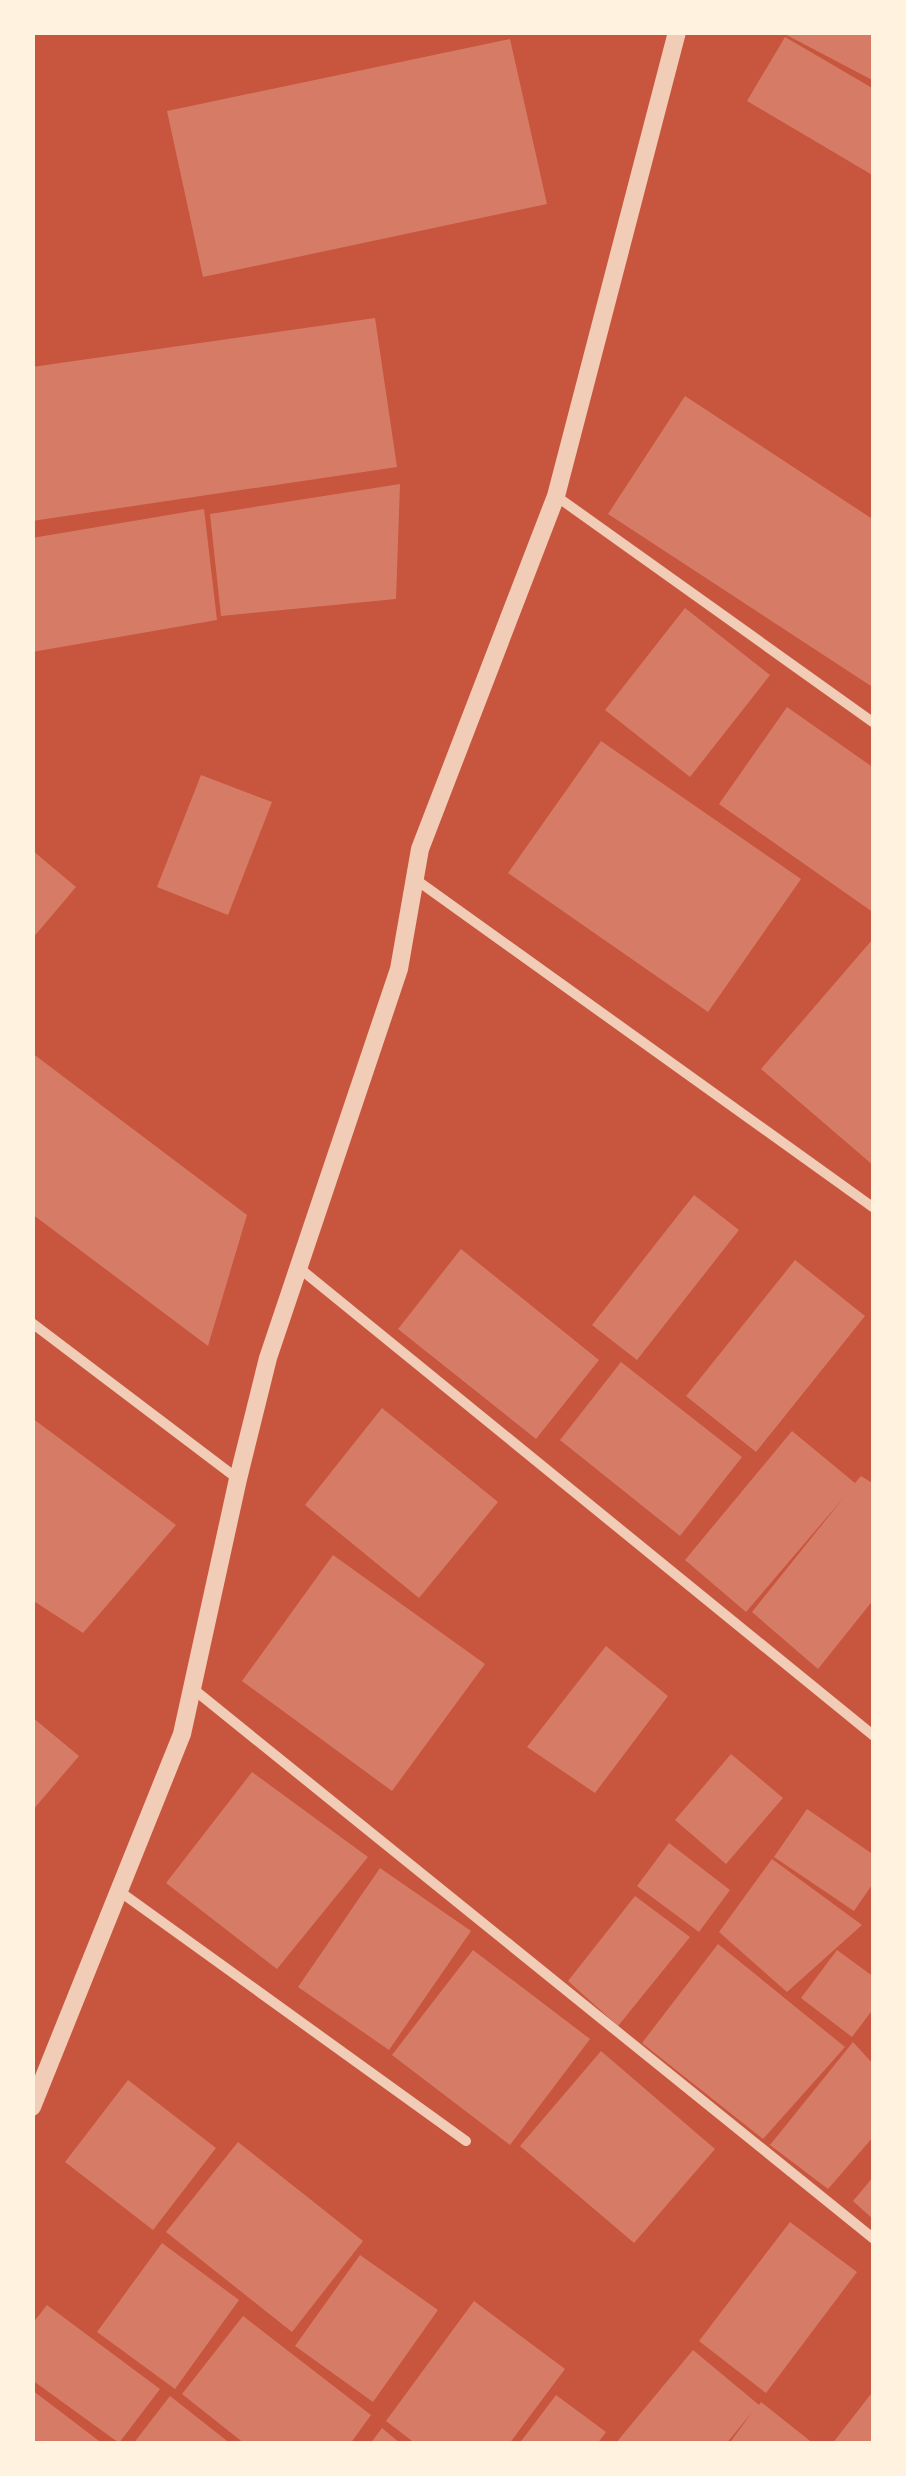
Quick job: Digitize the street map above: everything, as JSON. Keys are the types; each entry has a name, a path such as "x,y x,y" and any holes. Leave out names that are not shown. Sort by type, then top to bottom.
{"street":[{"path":"32,2107 182,1734 268,1358 399,969 420,849 556,496 677,32"},
{"path":"556,496 874,723"},
{"path":"415,879 874,1208"},
{"path":"298,1267 874,1736"},
{"path":"32,1323 238,1479"},
{"path":"192,1688 874,2239"},
{"path":"118,1890 466,2141"}],"building":[{"path":"781,32 874,32 874,81"},
{"path":"785,37 874,89 874,176 747,101"},
{"path":"510,39 547,204 203,277 167,111"},
{"path":"375,318 397,467 32,521 32,367"},
{"path":"685,396 874,520 874,688 608,514"},
{"path":"400,484 396,599 221,616 210,514"},
{"path":"204,509 217,620 32,652 32,538"},
{"path":"685,608 770,675 690,777 605,710"},
{"path":"787,707 874,768 874,913 719,804"},
{"path":"601,741 801,879 708,1012 508,873"},
{"path":"201,775 272,802 228,915 157,887"},
{"path":"32,850 76,887 32,939"},
{"path":"874,942 874,1166 761,1069"},
{"path":"32,1053 247,1215 208,1346 32,1214"},
{"path":"694,1195 739,1230 637,1360 592,1325"},
{"path":"461,1249 599,1360 536,1439 398,1329"},
{"path":"795,1260 865,1316 756,1452 686,1396"},
{"path":"621,1362 742,1457 680,1536 560,1440"},
{"path":"382,1408 498,1502 419,1598 305,1505"},
{"path":"32,1418 176,1525 83,1633 32,1600"},
{"path":"792,1431 855,1483 861,1476 874,1484 874,1599 818,1669 752,1612 845,1496 746,1612 685,1560"},
{"path":"333,1555 485,1664 392,1791 242,1681"},
{"path":"606,1646 668,1696 595,1793 527,1747"},
{"path":"32,1717 79,1756 32,1811"},
{"path":"731,1754 783,1798 726,1864 675,1820"},
{"path":"252,1772 368,1857 277,1969 166,1883"},
{"path":"807,1809 874,1855 874,1882 854,1911 774,1857"},
{"path":"669,1843 730,1890 699,1932 637,1886"},
{"path":"772,1859 862,1925 787,1992 719,1932"},
{"path":"380,1868 471,1931 389,2050 298,1987"},
{"path":"635,1896 690,1937 618,2026 568,1981"},
{"path":"718,1944 845,2047 763,2139 642,2043"},
{"path":"473,1950 590,2039 510,2145 392,2055"},
{"path":"837,1950 874,1977 874,2008 852,2037 801,1998"},
{"path":"853,2042 874,2065 874,2136 828,2189 770,2145"},
{"path":"601,2051 715,2149 634,2243 520,2146"},
{"path":"128,2080 216,2148 153,2230 65,2162"},
{"path":"238,2142 363,2241 292,2332 166,2232"},
{"path":"874,2176 874,2220 853,2201"},
{"path":"790,2222 857,2272 766,2393 699,2341"},
{"path":"162,2243 239,2300 175,2389 97,2332"},
{"path":"360,2255 438,2310 373,2402 295,2346"},
{"path":"474,2301 565,2369 509,2444 416,2444 386,2421"},
{"path":"47,2305 160,2389 119,2443 32,2380 32,2324"},
{"path":"243,2316 371,2415 350,2444 245,2444 182,2394"},
{"path":"693,2350 814,2444 729,2444 753,2411 726,2444 615,2444"},
{"path":"32,2390 103,2444 32,2444"},
{"path":"874,2390 874,2444 832,2444"},
{"path":"556,2395 606,2432 597,2444 519,2444"},
{"path":"170,2396 231,2444 133,2444"},
{"path":"382,2428 401,2444 370,2444"}]}
